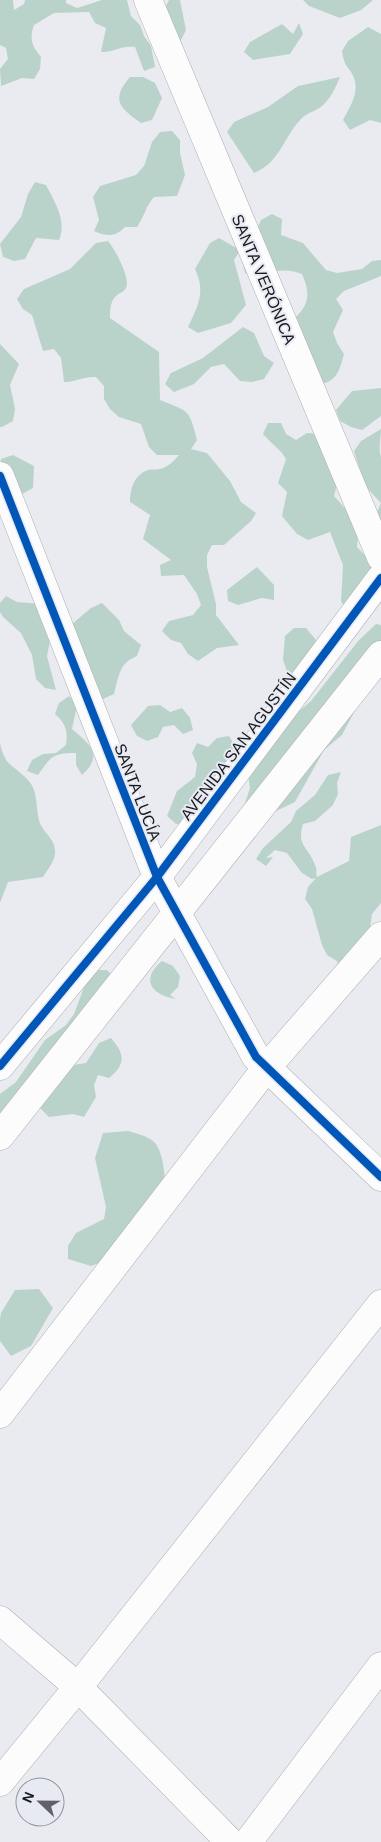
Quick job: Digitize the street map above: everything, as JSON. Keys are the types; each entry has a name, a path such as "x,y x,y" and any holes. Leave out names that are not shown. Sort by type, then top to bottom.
{"street":[{"name":"SANTA VERÓNICA","path":"148,0 381,557"},
{"name":"SANTA LUCÍA","path":"0,476 157,877 176,912 256,1057 381,1177"},
{"name":"AVENIDA SAN AGUSTÍN","path":"0,1066 157,877 381,578"},
{"path":"0,1136 381,655"},
{"path":"0,1414 267,1067 381,936"},
{"path":"0,1782 78,1687 381,1304"},
{"path":"0,1620 78,1687 230,1842"},
{"path":"248,1842 378,1680"}],"green space":[{"path":"0,0 13,0 14,10 24,4 25,0 66,0 66,3 77,8 102,0 127,0 131,16 140,25 144,36 151,46 155,67 144,71 135,47 101,52 106,28 95,23 89,12 54,13 34,25 32,30 32,42 41,57 40,69 34,79 22,78 1,86 0,69 8,59 6,48 0,45"},
{"path":"169,0 180,0 186,30 181,40 170,41 158,22"},
{"path":"303,0 373,0 361,10 340,18 309,6"},
{"path":"299,23 303,34 290,54 253,60 244,52 250,42 282,24 293,34"},
{"path":"368,27 381,34 381,123 370,120 350,130 343,120 354,97 356,85 345,63 342,51 348,41"},
{"path":"130,77 143,77 155,83 162,98 152,120 141,123 128,113 120,103 120,92"},
{"path":"340,77 325,103 302,118 276,156 263,168 254,173 227,132 234,122 268,107 298,86"},
{"path":"172,131 180,140 180,153 185,175 177,196 154,197 137,227 125,227 118,233 111,235 94,231 99,220 93,197 100,186 136,175 144,166 152,142 160,132"},
{"path":"35,182 46,185 53,198 61,219 61,233 59,240 36,238 25,259 14,261 3,257 0,244 21,217 28,194"},
{"path":"272,214 282,219 281,235 303,243 326,270 337,273 362,269 372,261 381,260 381,276 344,291 336,299 343,310 333,332 344,354 336,376 322,384 315,385 295,318 304,308 307,297 302,274 291,271 279,271 256,277 245,273 240,251 234,260 246,305 231,323 198,333 188,327 198,305 200,292 195,269 210,243 219,238 240,250 256,231 261,220"},
{"path":"108,241 121,264 127,284 126,288 113,301 110,309 110,318 159,352 160,400 186,412 192,422 197,440 191,449 207,453 230,481 241,502 256,513 251,521 224,545 212,545 207,555 207,567 216,604 216,615 239,645 217,648 198,661 188,654 181,643 171,640 162,631 169,621 193,615 201,605 197,594 184,575 161,576 160,565 171,560 143,539 150,515 130,502 132,487 139,475 148,470 166,467 179,455 157,455 149,447 141,424 119,417 110,409 104,399 104,386 96,377 64,382 61,358 54,349 43,351 32,315 23,309 17,299 24,289 70,269 96,243"},
{"path":"243,327 254,333 264,356 274,363 264,379 252,382 240,381 224,364 211,367 194,384 174,392 165,384 171,373 203,358"},
{"path":"0,344 19,364 10,385 15,409 13,421 2,427 0,427"},
{"path":"381,388 381,416 362,430 340,421 336,410 352,391"},
{"path":"268,423 281,423 286,434 296,440 307,433 330,435 337,485 334,496 359,524 357,547 381,572 349,610 341,602 343,565 330,532 308,540 297,534 282,516 287,492 278,483 286,459 263,434"},
{"path":"381,429 381,503 365,486 354,451 361,441"},
{"path":"13,455 34,466 33,488 13,499 0,485 1,459"},
{"path":"381,503 381,542 371,527"},
{"path":"257,567 274,585 274,600 262,598 238,605 228,601 227,590"},
{"path":"6,596 17,602 41,604 53,626 47,656 56,690 45,688 36,679 32,655 21,633 0,612 0,603"},
{"path":"102,603 119,620 124,631 141,645 137,656 123,666 114,694 103,699 93,695 72,624 91,608"},
{"path":"376,624 381,625 381,678 359,703 342,735 324,750 295,802 274,812 266,820 242,812 250,788 248,775 283,725 311,701 359,640"},
{"path":"294,628 306,628 321,646 297,676 287,671 283,660 285,636"},
{"path":"69,696 77,706 72,729 92,750 93,756 89,768 82,775 76,765 76,753 53,757 38,775 27,771 32,760 43,754 56,753 66,745 67,736 65,728 62,721 55,714 59,703"},
{"path":"160,705 170,712 182,708 190,718 193,730 183,734 174,725 163,727 158,737 147,741 137,736 131,725 148,706"},
{"path":"229,736 235,746 197,816 188,823 176,824 167,816 177,791 195,777 197,764 192,753 197,743 208,747 217,738"},
{"path":"0,743 7,761 31,783 35,794 38,817 42,827 54,844 55,856 43,877 8,882 0,903"},
{"path":"341,772 337,783 338,794 333,805 315,821 303,824 301,831 302,842 316,866 317,877 349,861 351,837 381,825 381,903 372,914 365,964 340,973 337,961 327,955 322,945 312,909 305,899 308,887 316,878 312,879 302,873 287,853 275,850 266,858 273,857 266,866 256,859 263,848 291,822 296,811 315,795 328,775"},
{"path":"162,961 173,966 180,976 178,987 170,995 176,999 160,994 151,985 151,974"},
{"path":"96,970 107,970 115,979 73,1065 86,1063 99,1043 111,1038 121,1054 121,1063 115,1073 109,1078 98,1075 94,1085 96,1097 84,1117 73,1114 49,1117 40,1108 43,1095 0,1142 0,1094 16,1082 45,1040 66,1025 74,1014 87,979"},
{"path":"128,1131 150,1139 159,1149 163,1165 166,1197 102,1262 91,1266 68,1259 68,1246 76,1233 104,1219 106,1207 95,1158 103,1133"},
{"path":"39,1289 53,1308 31,1346 11,1356 0,1341 1,1313 15,1290"}],"cycle path":[{"path":"0,476 157,877 256,1057 381,1177"},
{"path":"0,1066 157,877 381,578"}]}
